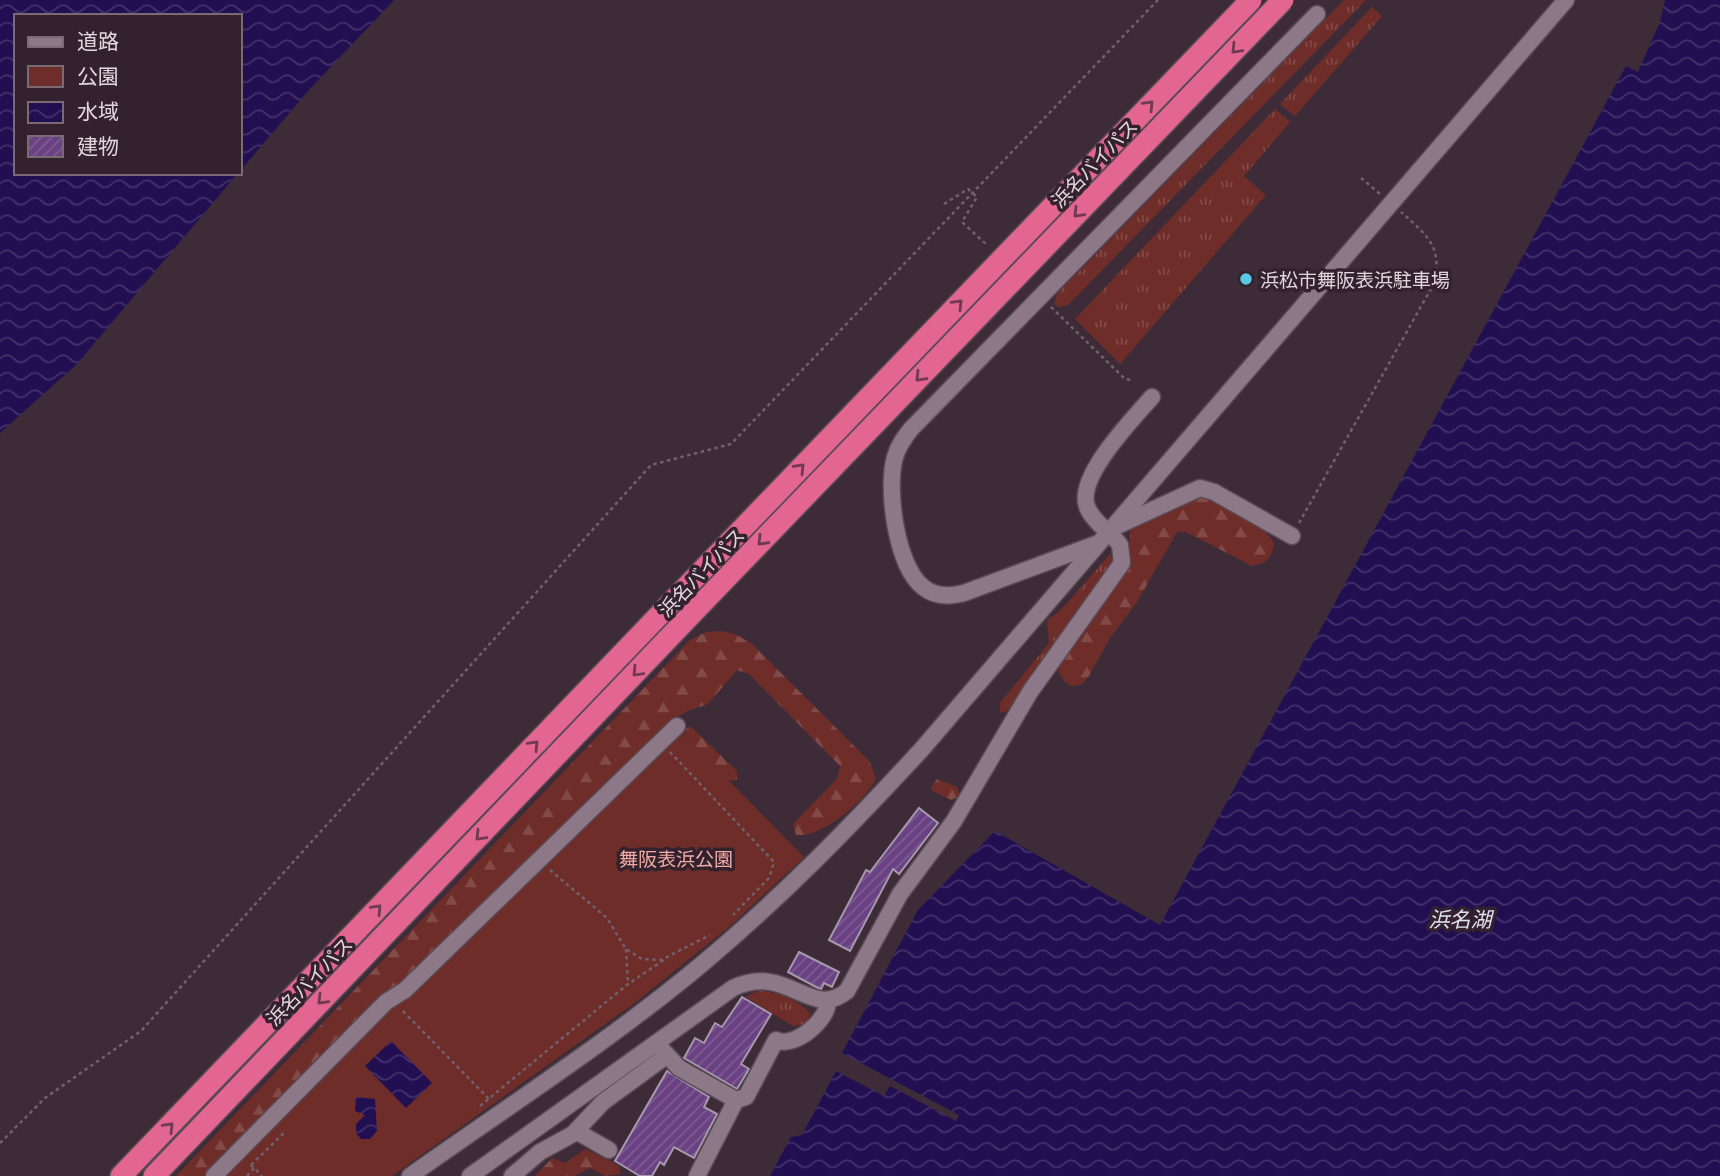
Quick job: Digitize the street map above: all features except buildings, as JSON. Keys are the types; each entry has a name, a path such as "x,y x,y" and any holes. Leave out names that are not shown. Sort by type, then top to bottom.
{"highway":[{"name":"浜名バイパス","path":"121,1176 1251,0"},
{"name":"浜名バイパス","path":"154,1176 1283,0"}],"street":[{"path":"410,1176 638,1014 709,958 775,900 855,821 922,749 1566,0"},
{"path":"1293,536 1214,492 1200,488 1103,537 964,593 937,595 924,589 914,579 898,536 892,504 892,471 898,448 920,420 1317,14"},
{"path":"512,1176 540,1152 576,1131 603,1102 661,1049 744,982 768,979 812,998 828,1000 847,991 900,894 954,821 1030,692 1117,571 1123,554 1121,545 1103,537 1089,513 1084,490 1095,468 1152,397"},
{"path":"215,1176 386,1002 405,990 677,726"},
{"path":"697,1176 736,1101 746,1097 775,1040 785,1043 794,1041 825,1015 828,1000"},
{"path":"661,1049 679,1068 736,1101"},
{"path":"470,1176 661,1049"},
{"path":"576,1131 609,1150"}],"path":[{"path":"0,1143 45,1098 141,1031 651,465 731,444 1158,0"},
{"path":"1361,178 1382,196"},
{"path":"944,204 968,189 973,193 977,197 962,222 982,241"},
{"path":"1293,536 1438,272 1434,247 1402,213"},
{"path":"1053,309 1125,379 1132,380"},
{"path":"664,746 772,856 772,873 731,917"},
{"path":"542,863 607,918 626,949 628,984"},
{"path":"471,1113 628,984 670,956 712,934"},
{"path":"626,949 652,960 670,956"},
{"path":"394,1002 489,1099"},
{"path":"251,1165 285,1132"},
{"path":"247,1176 254,1168 262,1176"}],"green space":[{"path":"1344,0 1366,0 1068,305 1058,307 1054,303 1057,294"},
{"path":"1372,7 1382,16 1295,116 1280,104"},
{"path":"1275,109 1290,122 1244,176 1266,195 1120,364 1075,319"},
{"path":"1194,496 1226,506 1250,520 1274,543 1270,556 1252,566 1186,532 1177,532 1137,602 1110,638 1089,676 1082,684 1072,686 1064,681 1058,671 1061,662 1129,566 1130,529"},
{"path":"1110,554 1113,561 1110,567 1009,710 1000,713 1000,703 1049,643 1047,620 1062,609"},
{"path":"722,631 751,643 870,762 876,779 853,807 818,831 796,835 793,824 837,779 840,766 749,674 737,670 708,704 687,711 677,718 402,985 383,997 206,1176 176,1176 690,640 706,632"},
{"path":"690,726 737,771 737,780 728,780 685,736 683,732"},
{"name":"舞阪表浜公園","path":"681,732 804,857 729,927 632,1005 392,1176 224,1176 391,1007"},
{"path":"937,779 957,787 960,796 951,800 933,791 931,787"},
{"path":"757,991 778,994 799,1004 810,1013 807,1024 793,1026 746,997"},
{"path":"585,1149 618,1165 621,1174 606,1176 590,1168 575,1176 535,1176 552,1158 565,1163"}],"water":[{"path":"0,0 394,0 309,90 242,169 242,14 14,14 14,175 236,175 77,364 0,433"},
{"name":"浜名湖","path":"1665,0 1720,0 1720,1176 770,1176 791,1137 802,1135 836,1071 884,1096 893,1080 842,1053 918,910 995,831 1160,925 1626,66 1638,72 1660,22"},
{"path":"391,1041 432,1083 406,1108 365,1066"},
{"path":"356,1097 375,1099 377,1131 370,1139 361,1139 356,1133 356,1124 365,1115 355,1111"}],"pier":[{"path":"893,1080 959,1115 956,1121 890,1086"}],"place":[{"name":"浜松市舞阪表浜駐車場","path":"1246,279"}]}
